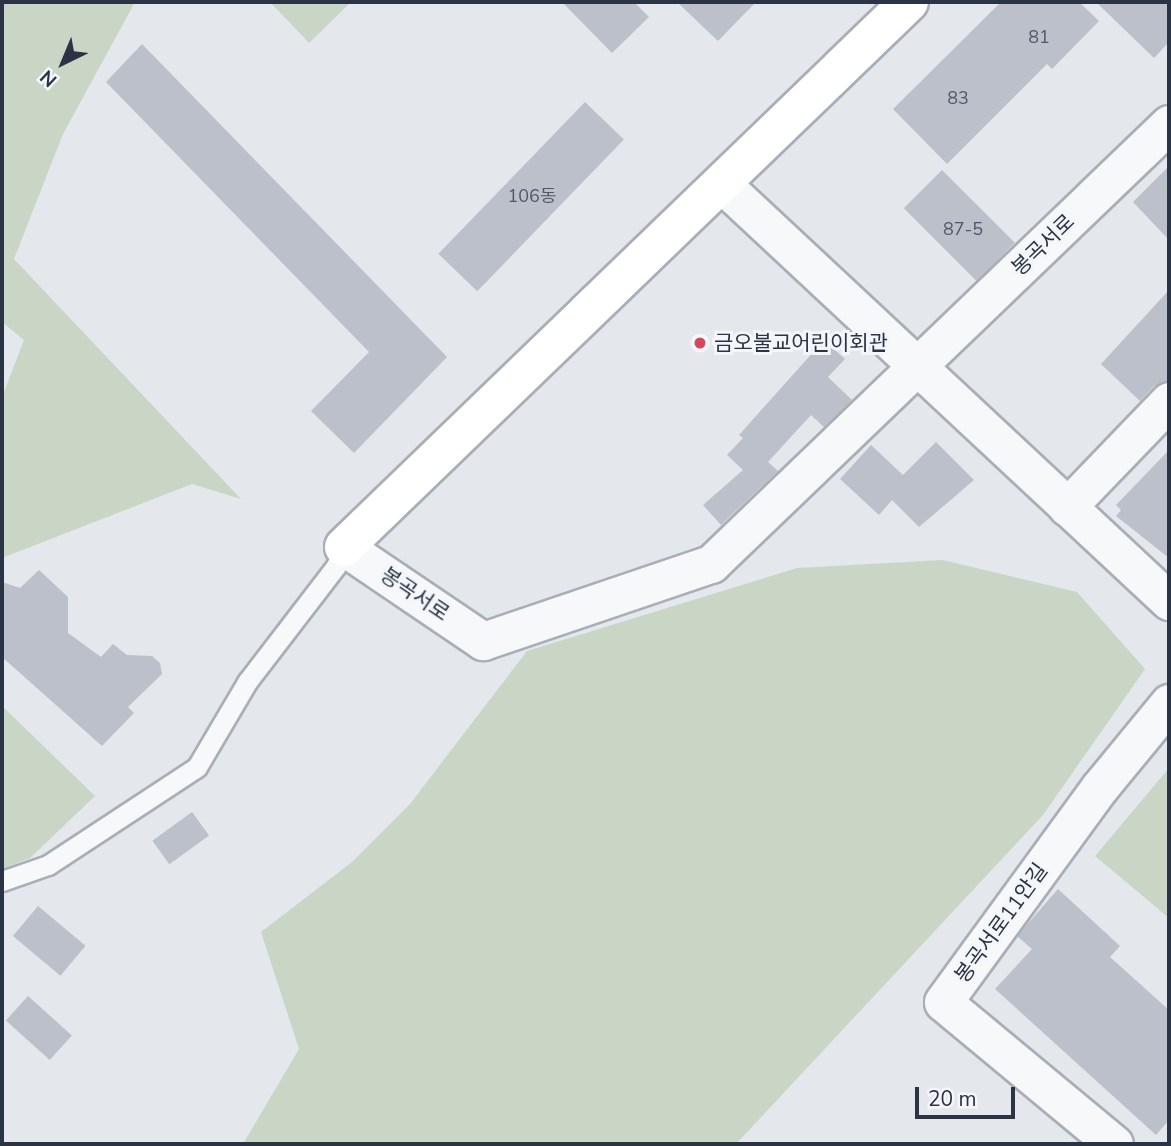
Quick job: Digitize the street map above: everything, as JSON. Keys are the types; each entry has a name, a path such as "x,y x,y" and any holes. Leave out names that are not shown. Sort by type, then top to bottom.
{"street":[{"path":"344,547 909,2"},
{"name":"봉곡서로","path":"344,547 483,641 711,564 1169,124"},
{"path":"721,183 1169,601"},
{"path":"1068,507 1169,401"},
{"name":"봉곡서로11안길","path":"1114,1144 943,1002 1100,787 1169,703"}],"lane":[{"path":"2,881 48,864 197,767 247,682 336,566 344,547"}],"green space":[{"path":"2,2 135,2 63,134 14,259 241,499 192,484 2,558 2,397 24,340 2,322"},
{"path":"270,2 351,2 309,43"},
{"path":"943,560 1077,592 1145,669 1043,815 736,1144 243,1144 299,1049 261,932 352,862 410,804 527,651 797,568"},
{"path":"2,706 95,796 30,858 2,869"},
{"path":"1169,768 1169,918 1095,856"}],"building":[{"path":"562,2 634,2 649,17 612,53"},
{"path":"677,2 756,2 718,41"},
{"path":"1001,2 1079,2 1099,21 1052,69 1047,64 947,164 893,109"},
{"path":"1096,2 1169,2 1169,42 1154,58"},
{"path":"142,44 447,357 354,453 311,411 369,352 106,82"},
{"path":"585,102 624,140 477,291 438,254"},
{"path":"1169,166 1169,240 1133,202"},
{"path":"942,170 1015,243 977,281 904,208"},
{"path":"1169,290 1169,381 1154,386 1140,401 1101,364"},
{"path":"824,340 845,359 828,377 852,400 824,427 811,415 768,462 778,471 721,525 703,505 743,470 727,455 743,438 739,435"},
{"path":"936,442 974,480 919,527 892,500 879,515 840,479 871,445 903,475"},
{"path":"1169,450 1169,558 1116,516 1121,510 1116,505"},
{"path":"39,570 68,597 68,633 101,657 113,644 127,655 152,656 160,663 162,674 128,707 134,713 102,746 2,657 2,582 20,588"},
{"path":"192,812 209,835 169,864 152,841"},
{"path":"1058,889 1120,946 1110,957 1169,1010 1169,1120 1156,1135 995,989 1032,949 1017,936"},
{"path":"38,906 85,946 60,976 13,936"},
{"path":"28,996 72,1035 50,1060 6,1021"}],"place":[{"name":"금오불교어린이회관","path":"700,343"}]}
